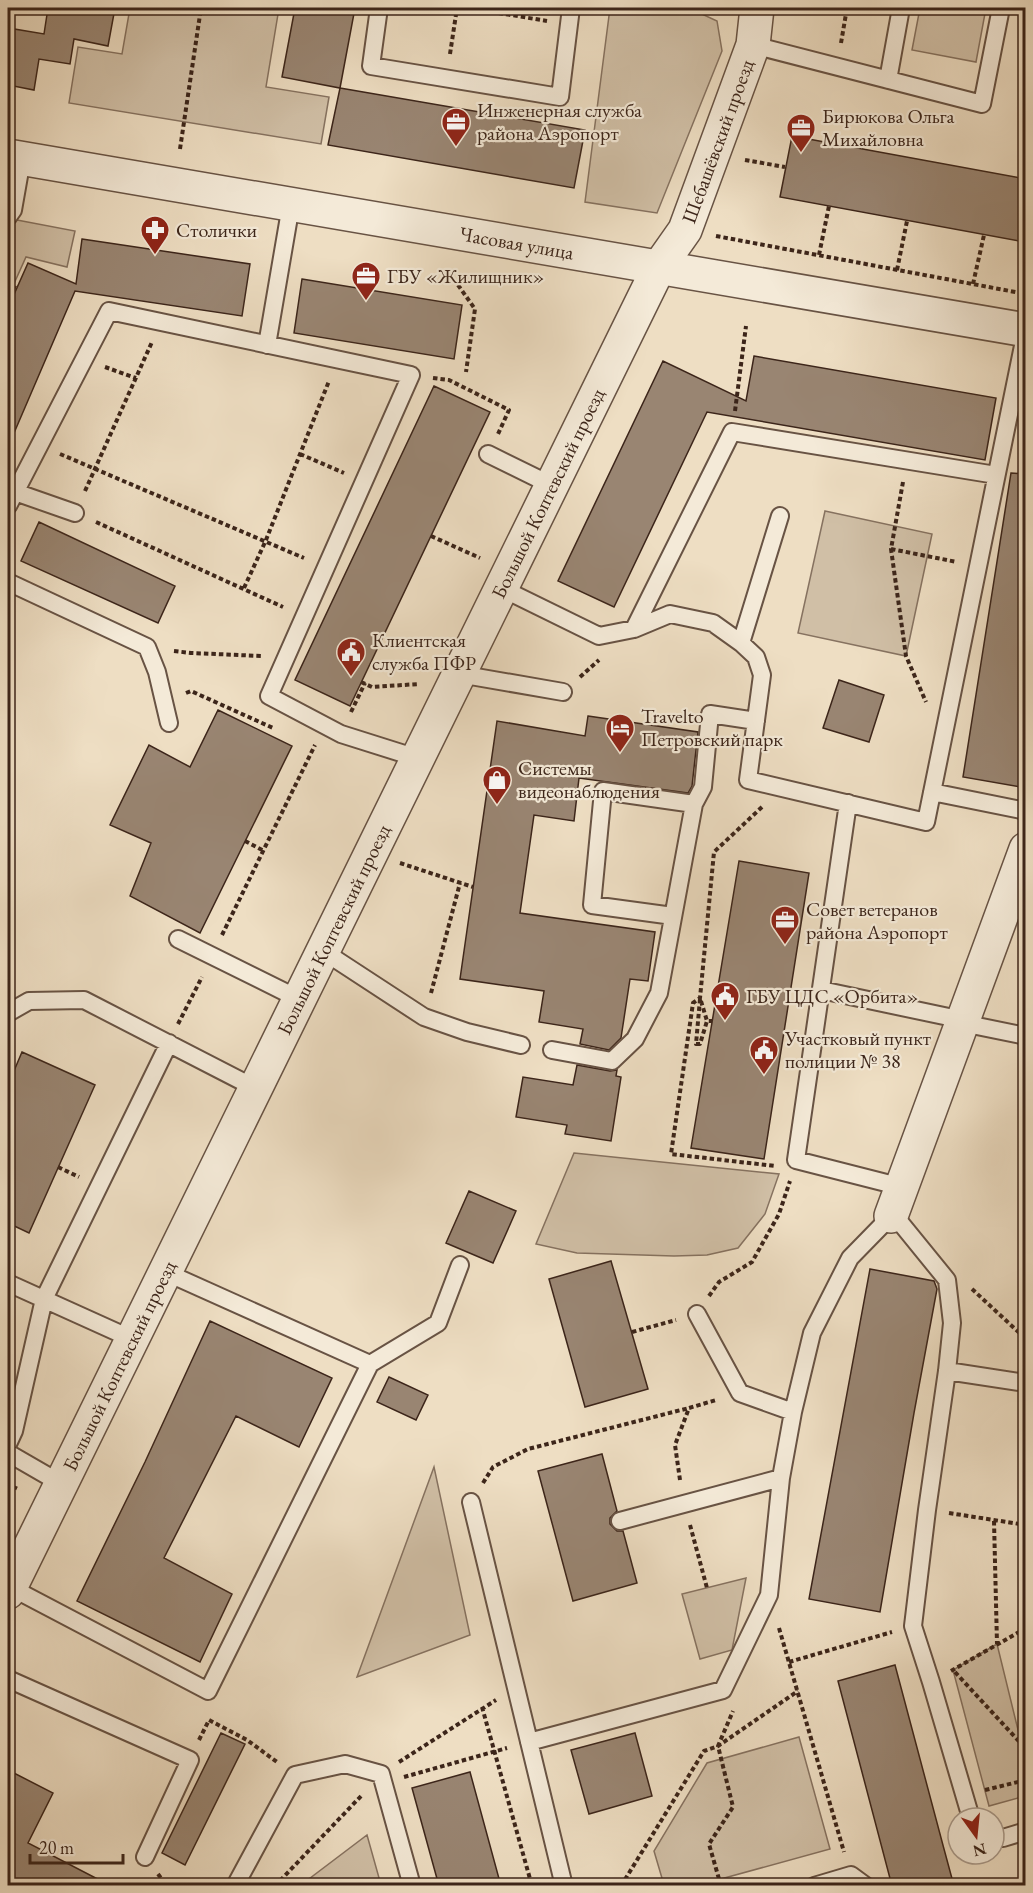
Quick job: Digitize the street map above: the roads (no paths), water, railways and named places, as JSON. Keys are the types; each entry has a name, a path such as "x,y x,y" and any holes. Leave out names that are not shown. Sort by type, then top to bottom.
{"street":[{"name":"Шебашёвский проезд","path":"659,267 685,230 753,45 757,8"},
{"name":"Часовая улица","path":"15,158 1026,330"},
{"name":"Большой Коптевский проезд","path":"9,1590 659,267"},
{"path":"896,1201 1026,849"}],"lane":[{"path":"379,8 371,66 560,97 571,8"},
{"path":"888,80 901,8"},
{"path":"753,45 982,104 1001,8"},
{"path":"8,217 13,210 15,158"},
{"path":"267,345 291,205"},
{"path":"75,513 11,499 109,311 411,375 366,482 303,616 269,696 334,730 417,758"},
{"path":"501,588 599,636 634,629 670,614 713,622 756,657 762,675 748,780 926,822 1026,330"},
{"path":"634,629 732,432 996,476"},
{"path":"488,454 551,485"},
{"path":"741,643 780,516"},
{"path":"8,582 147,646 158,672 169,723"},
{"path":"459,674 563,692"},
{"path":"552,1050 612,1061 635,1039 659,993 694,804 703,788 710,714 756,721"},
{"path":"673,916 592,905 603,791 694,804"},
{"path":"932,792 1026,811"},
{"path":"848,803 796,1160 896,1201"},
{"path":"178,939 299,999"},
{"path":"322,951 424,1017 467,1032 521,1045"},
{"path":"821,990 1026,1036"},
{"path":"8,1013 29,1001 84,1000 255,1088"},
{"path":"8,1444 14,1431 44,1299 169,1043"},
{"path":"896,1201 899,1221 947,1280 952,1323 913,1626 932,1682 968,1806"},
{"path":"529,1742 723,1690 769,1595 781,1478 793,1412 812,1333 850,1258 896,1201"},
{"path":"9,1590 208,1691 370,1364 438,1323 460,1265"},
{"path":"165,1272 370,1364"},
{"path":"8,1283 132,1339"},
{"path":"697,1314 740,1393 793,1412"},
{"path":"947,1371 1026,1383"},
{"path":"8,1453 60,1483"},
{"path":"620,1521 781,1478"},
{"path":"471,1503 564,1886"},
{"path":"8,1679 190,1760 145,1857"},
{"path":"235,1886 295,1774 345,1764 382,1779 412,1886"},
{"path":"1006,1837 1026,1831"},
{"path":"814,1886 851,1875 866,1886"}],"place":[{"name":"Инженерная служба района Аэропорт","path":"456,148"},
{"name":"Бирюкова Ольга Михайловна","path":"801,154"},
{"name":"Столички","path":"155,256"},
{"name":"ГБУ «Жилищник»","path":"366,302"},
{"name":"Клиентская служба ПФР","path":"351,678"},
{"name":"Travelto Петровский парк","path":"620,754"},
{"name":"Системы видеонаблюдения","path":"497,806"},
{"name":"Совет ветеранов района Аэропорт","path":"785,946"},
{"name":"ГБУ ЦДС «Орбита»","path":"725,1022"},
{"name":"Участковый пункт полиции № 38","path":"764,1076"}]}
